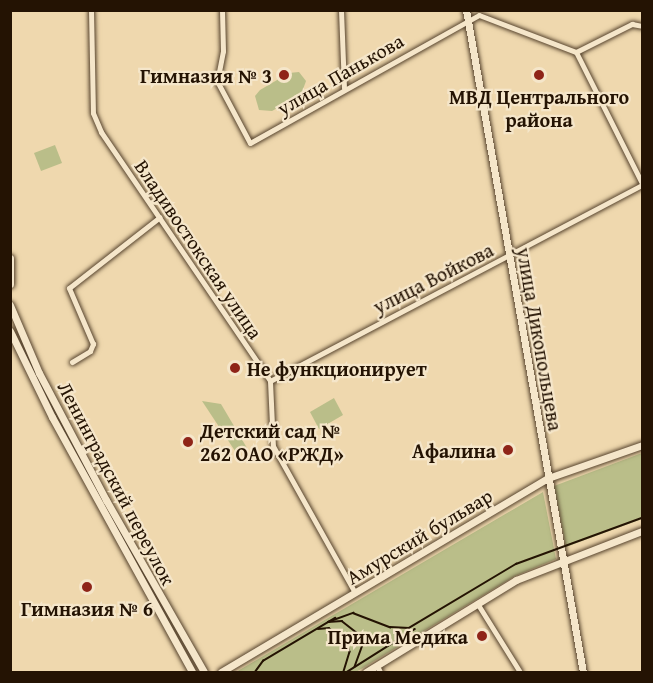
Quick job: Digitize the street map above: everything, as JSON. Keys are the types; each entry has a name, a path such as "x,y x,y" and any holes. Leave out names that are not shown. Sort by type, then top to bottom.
{"main road":[{"name":"улица Дикопольцева","path":"466,10 583,672"},
{"path":"10,258 10,284"},
{"name":"Ленинградский переулок","path":"10,305 39,373 106,500 204,672"},
{"name":"Ленинградский переулок","path":"10,331 52,417 192,672"},
{"name":"Амурский бульвар","path":"221,672 548,478 642,445"},
{"path":"366,672 378,669 516,579 642,531"}],"street":[{"name":"Владивостокская улица","path":"91,10 93,113 101,132 270,381"},
{"name":"улица Панькова","path":"222,10 223,51 217,81 250,143 466,20"},
{"path":"341,10 344,88"},
{"path":"466,20 479,15 576,52 642,184"},
{"path":"576,52 632,24 642,26"},
{"name":"улица Войкова","path":"270,381 642,184"},
{"path":"72,362 90,351 93,344 69,288 160,217"},
{"path":"270,381 273,446 355,593"},
{"path":"477,603 520,672"}],"green space":[{"path":"299,72 306,81 301,95 272,111 259,110 255,96 260,90 289,73"},
{"path":"55,145 62,163 41,171 34,153"},
{"path":"334,398 343,415 319,429 310,412"},
{"path":"202,401 221,404 247,448 237,454"},
{"path":"642,453 642,519 566,547 554,486"},
{"path":"543,492 556,559 515,576 356,672 236,672"}],"tram line":[{"path":"328,622 353,613 390,627 409,628 516,564 642,518"},
{"path":"255,672 263,661 335,618"},
{"path":"328,622 342,621 360,635 363,645 355,667"},
{"path":"318,629 329,628 347,642 350,652 344,672"},
{"path":"347,672 415,629"}],"place":[{"name":"Гимназия № 3","path":"284,75"},
{"name":"МВД Центрального района","path":"539,75"},
{"name":"Не функционирует","path":"235,368"},
{"name":"Детский сад № 262 ОАО «РЖД»","path":"188,442"},
{"name":"Афалина","path":"508,450"},
{"name":"Гимназия № 6","path":"87,587"},
{"name":"Прима Медика","path":"482,636"}]}
